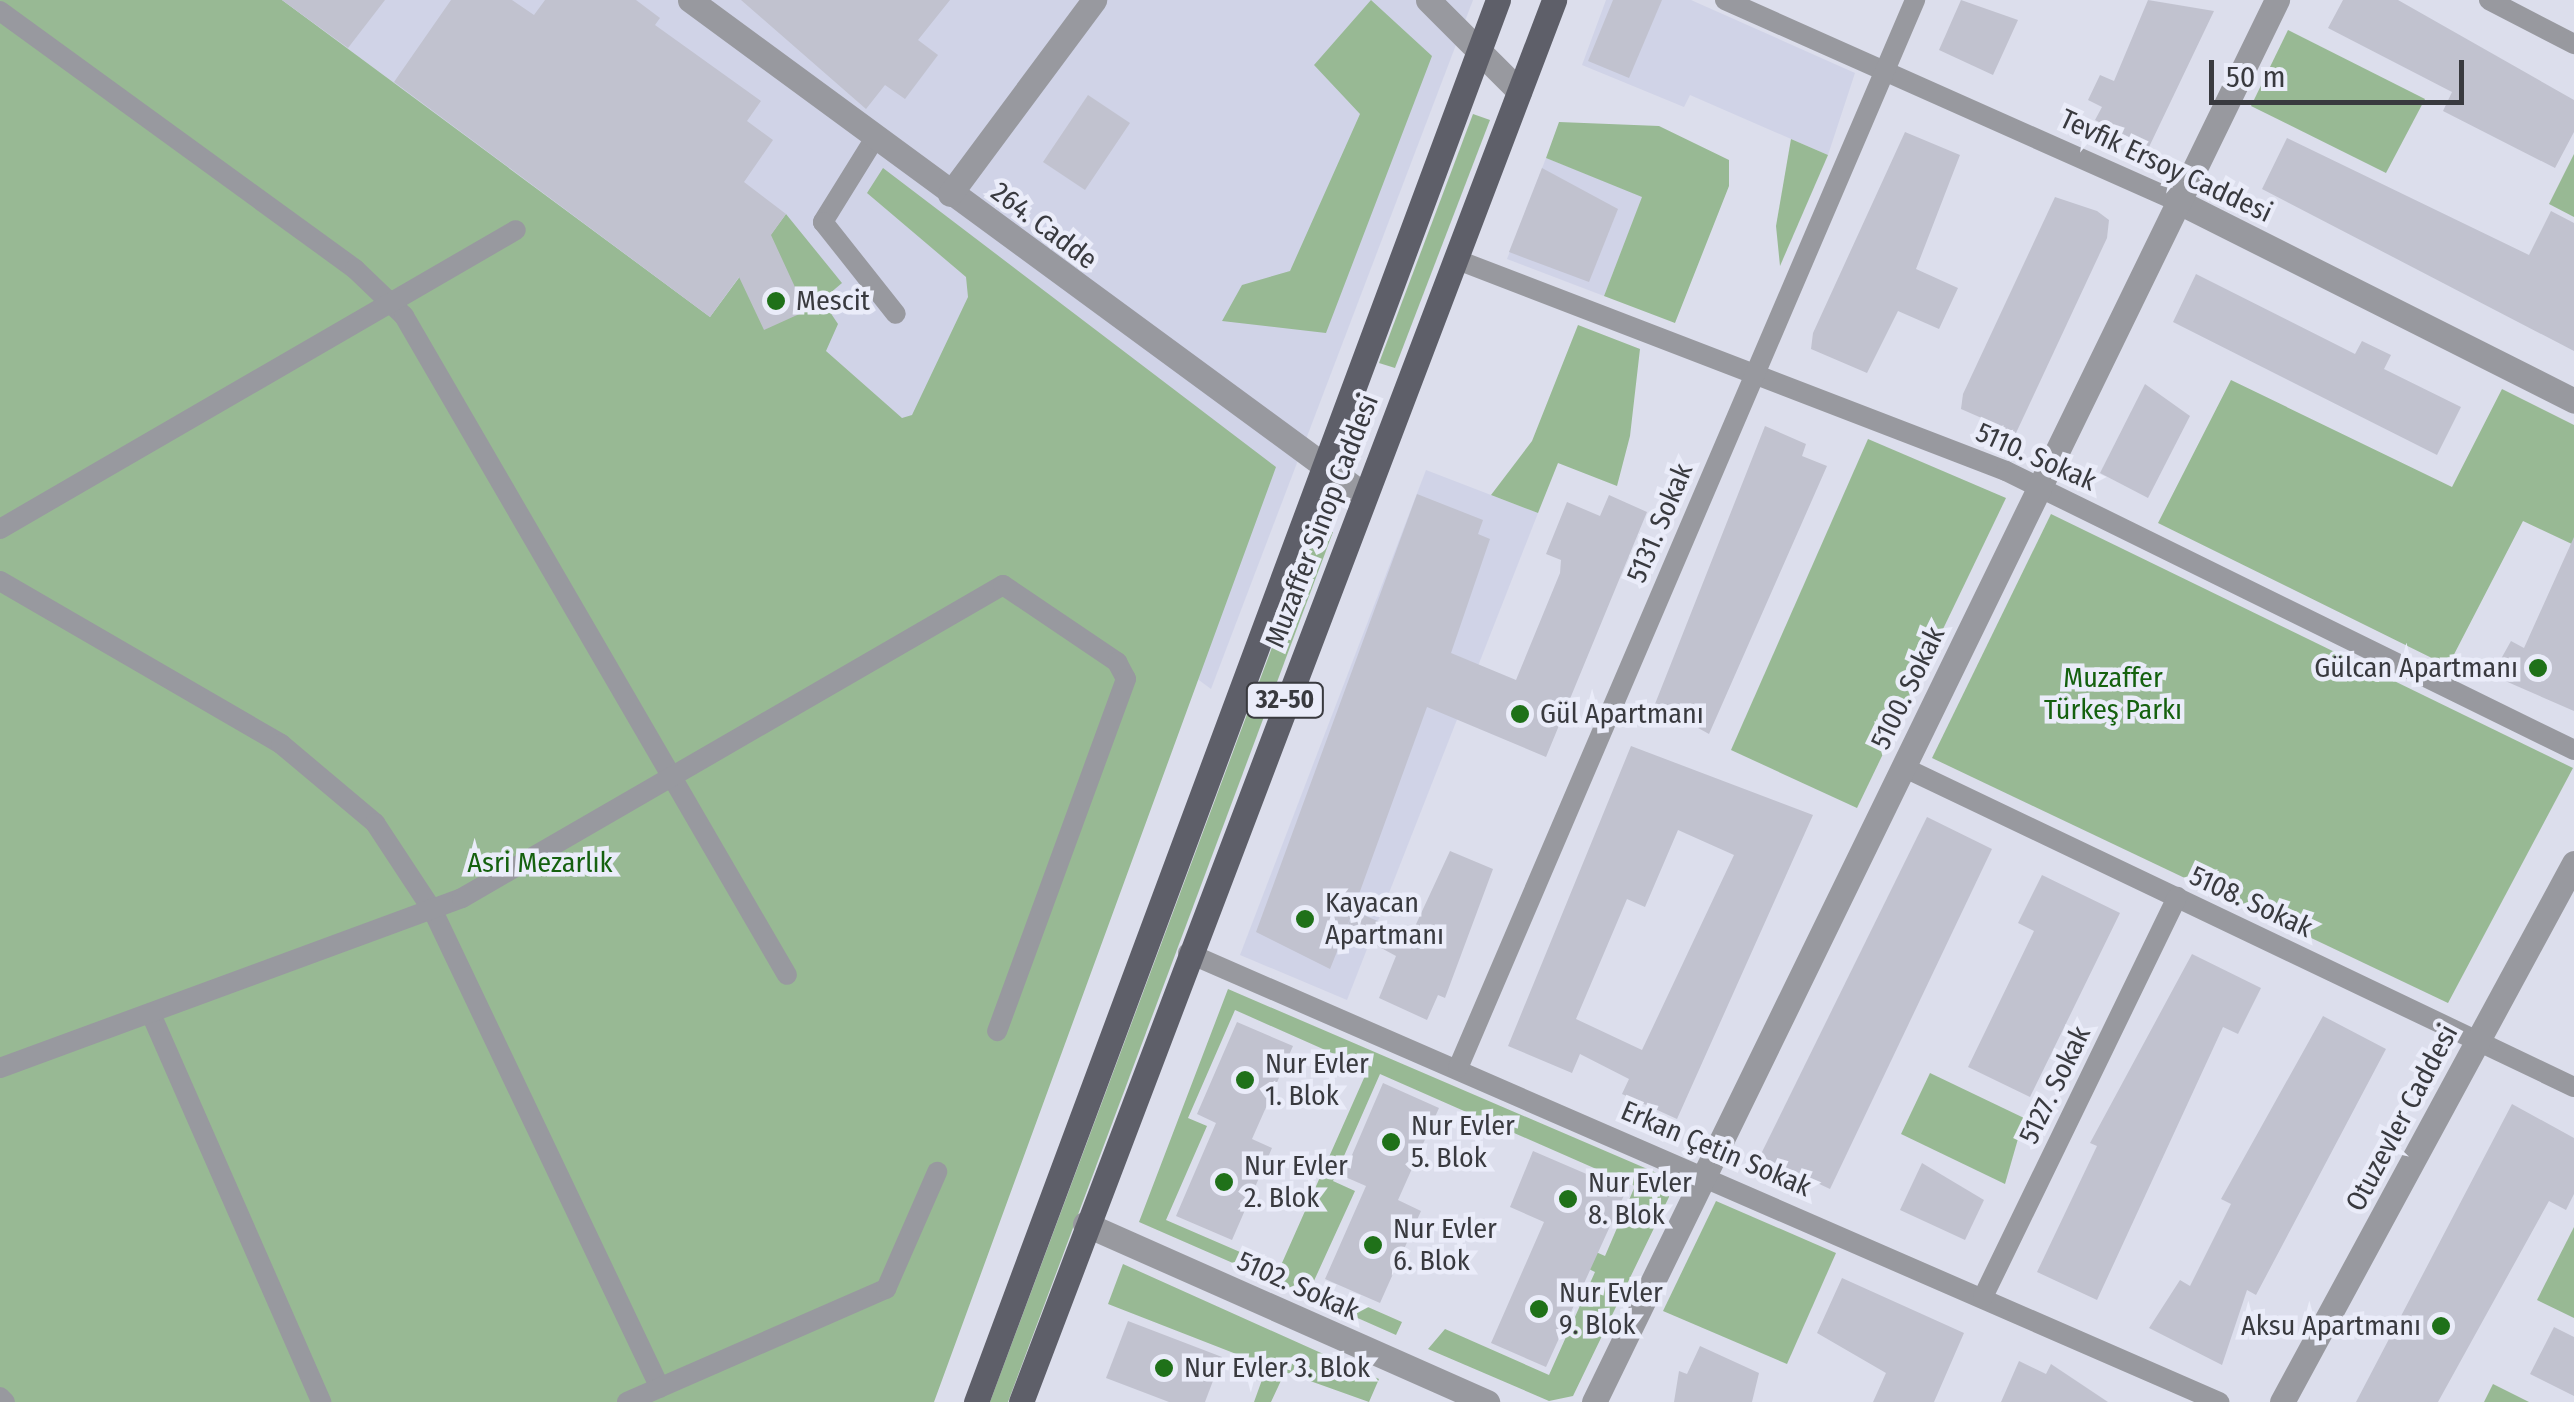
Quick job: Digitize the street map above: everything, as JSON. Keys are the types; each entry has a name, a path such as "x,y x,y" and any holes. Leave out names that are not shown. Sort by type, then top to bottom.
{"main road":[{"name":"Muzaffer Sinop Caddesi","path":"976,1402 1498,0"},
{"name":"Muzaffer Sinop Caddesi","path":"1021,1402 1188,953 1554,0"}],"street":[{"name":"264. Cadde","path":"690,0 1321,470 1364,495"},
{"path":"950,194 1094,0"},
{"path":"1428,0 1520,91"},
{"name":"5100. Sokak","path":"1594,1402 2277,0"},
{"name":"Tevfik Ersoy Caddesi","path":"2179,202 2574,401"},
{"name":"Otuzevler Caddesi","path":"2282,1402 2574,863"},
{"name":"5102. Sokak","path":"1086,1224 1487,1402"}],"lane":[{"name":"Tevfik Ersoy Caddesi","path":"1726,0 2179,202"},
{"name":"5131. Sokak","path":"1458,1068 1914,0"},
{"path":"2489,0 2574,44"},
{"path":"2,15 393,302 676,778 787,975"},
{"path":"875,138 823,222 896,314"},
{"path":"0,529 516,230"},
{"name":"5110. Sokak","path":"1455,259 2039,486 2574,750"},
{"path":"0,581 310,764 376,823 433,911 660,1388"},
{"path":"0,1068 433,911 676,778 999,586 1117,662 1124,689 998,1031"},
{"name":"5108. Sokak","path":"1903,767 2574,1087"},
{"name":"5127. Sokak","path":"1983,1297 2177,897"},
{"name":"Erkan Çetin Sokak","path":"1188,953 1705,1173 2219,1402"},
{"path":"151,1014 321,1402"},
{"path":"627,1402 886,1288 937,1172"}],"shaded area":[{"path":"282,0 1473,0 1211,689"},
{"path":"1606,0 1691,0 1855,73 1828,155 1690,95 1684,107 1582,65"},
{"path":"1546,158 1643,196 1604,296 1507,259"},
{"path":"1426,470 1538,513 1347,1000 1240,955"}],"green space":[{"name":"Asri Mezarlık","path":"0,0 282,0 710,317 786,214 842,283 822,300 838,324 826,351 902,418 912,415 968,297 966,277 867,193 883,168 1276,467 934,1402 0,1402"},
{"path":"1371,0 1432,56 1326,333 1222,321 1242,285 1290,271 1360,114 1314,65"},
{"path":"2288,30 2425,99 2386,173 2251,106"},
{"path":"1473,114 1490,120 1395,368 1379,363"},
{"path":"1559,122 1659,126 1729,160 1729,186 1675,323 1604,296 1642,197 1546,158"},
{"path":"1791,139 1828,155 1780,266 1776,226"},
{"path":"2574,154 2574,217 2549,204"},
{"path":"1578,325 1640,349 1630,436 1617,486 1558,463 1538,513 1491,495 1532,441"},
{"path":"2231,380 2452,487 2502,389 2574,425 2574,545 2523,521 2448,666 2158,523"},
{"path":"1868,439 2006,498 1857,808 1731,750"},
{"name":"Muzaffer Türkeş Parkı","path":"2051,514 2573,768 2448,1003 1932,758"},
{"path":"1317,527 1333,532 1008,1402 990,1402"},
{"path":"1228,989 1666,1177 1669,1197 1573,1396 1549,1401 1428,1349 1445,1329 1549,1375 1595,1272 1564,1257 1571,1241 1605,1256 1635,1186 1380,1074 1333,1181 1355,1191 1313,1283 1402,1322 1396,1335 1274,1281 1368,1069 1235,1010 1188,1118 1207,1126 1166,1220 1247,1255 1242,1267 1139,1222"},
{"path":"1930,1073 2024,1118 2005,1184 1901,1134"},
{"path":"1716,1201 1836,1253 1787,1364 1663,1311"},
{"path":"2574,1227 2574,1318 2537,1300"},
{"path":"1123,1264 1379,1379 1369,1402 1285,1372 1271,1402 1254,1402 1267,1366 1108,1304"},
{"path":"2493,1384 2529,1402 2484,1402"}],"building":[{"path":"282,0 385,0 348,48"},
{"path":"451,0 512,0 534,15 545,0 636,0 660,18 655,25 761,101 747,121 773,140 744,182 786,214 771,235 806,311 764,330 739,277 710,317 394,82"},
{"path":"741,0 950,0 918,40 938,55 905,99 885,85 866,109"},
{"path":"1613,0 1662,0 1629,78 1588,61"},
{"path":"1961,0 2018,20 1993,75 1939,50"},
{"path":"2148,0 2214,11 2149,147 2095,120 2102,107 2088,100 2100,75 2114,81"},
{"path":"2343,0 2398,0 2574,100 2574,132 2555,168 2443,111 2452,92 2328,28"},
{"path":"1088,95 1130,123 1085,190 1043,162"},
{"path":"1905,132 1960,155 1916,269 1958,288 1939,329 1898,311 1867,373 1811,349 1813,333"},
{"path":"2287,138 2529,255 2551,211 2574,223 2574,351 2262,189"},
{"path":"1542,168 1618,209 1589,282 1509,252"},
{"path":"2055,197 2097,211 2109,220 2107,238 2016,433 1961,409 1963,394"},
{"path":"2196,274 2355,354 2362,341 2391,355 2384,369 2461,407 2437,455 2173,322"},
{"path":"2145,384 2190,416 2148,498 2100,473"},
{"path":"1765,426 1806,444 1802,456 1827,466 1709,734 1655,704"},
{"path":"1417,494 1483,520 1478,534 1490,539 1451,653 1516,680 1560,573 1561,560 1546,554 1567,502 1600,516 1609,495 1647,512 1546,757 1427,707 1347,927 1354,911 1411,935 1450,851 1493,869 1445,998 1438,995 1427,1020 1379,998 1396,956 1346,929 1330,969 1256,932"},
{"name":"Gülcan Apartmanı","path":"2574,537 2574,711 2503,680 2508,671 2497,666 2511,641 2524,648"},
{"path":"1631,746 1813,815 1677,1119 1622,1094 1629,1079 1580,1054 1572,1073 1508,1046","holes":["1678,830 1734,855 1642,1050 1576,1019 1627,899 1645,907"]},
{"path":"1927,817 1992,849 1830,1189 1760,1156"},
{"path":"2042,875 2120,913 2030,1097 1968,1067 2034,931 2018,923"},
{"path":"2192,954 2261,988 2238,1034 2223,1027 2097,1300 2037,1272 2097,1146 2090,1143"},
{"path":"2323,1016 2386,1049 2256,1295 2247,1290 2222,1365 2149,1328 2180,1280 2190,1286 2231,1204 2221,1199"},
{"path":"1237,1022 1293,1046 1252,1139 1272,1148 1232,1240 1176,1216 1216,1123 1197,1114"},
{"path":"1383,1083 1439,1108 1398,1200 1421,1211 1380,1303 1325,1279 1366,1186 1343,1176"},
{"path":"2512,1104 2574,1138 2574,1194 2566,1210 2549,1201 2438,1402 2356,1402"},
{"path":"1533,1151 1626,1191 1546,1367 1491,1343 1544,1222 1510,1207"},
{"path":"1922,1163 1984,1200 1965,1240 1900,1210"},
{"path":"1842,1278 1964,1333 1934,1402 1873,1402 1886,1373 1817,1333"},
{"name":"Nur Evler 3. Blok","path":"1128,1321 1222,1357 1205,1402 1169,1402 1106,1378"},
{"path":"2554,1327 2574,1337 2574,1396 2530,1374"},
{"path":"1700,1346 1759,1373 1752,1402 1674,1402 1679,1371 1687,1374"},
{"path":"2019,1361 2046,1374 2051,1364 2108,1402 2001,1402"}],"place":[{"name":"Mescit","path":"776,301"},
{"name":"Gülcan Apartmanı","path":"2538,668"},
{"name":"Gül Apartmanı","path":"1520,714"},
{"name":"Kayacan Apartmanı","path":"1305,919"},
{"name":"Nur Evler 1. Blok","path":"1245,1080"},
{"name":"Nur Evler 5. Blok","path":"1391,1142"},
{"name":"Nur Evler 2. Blok","path":"1224,1182"},
{"name":"Nur Evler 8. Blok","path":"1568,1199"},
{"name":"Nur Evler 6. Blok","path":"1373,1245"},
{"name":"Nur Evler 9. Blok","path":"1539,1309"},
{"name":"Aksu Apartmanı","path":"2441,1326"},
{"name":"Nur Evler 3. Blok","path":"1164,1368"}]}
